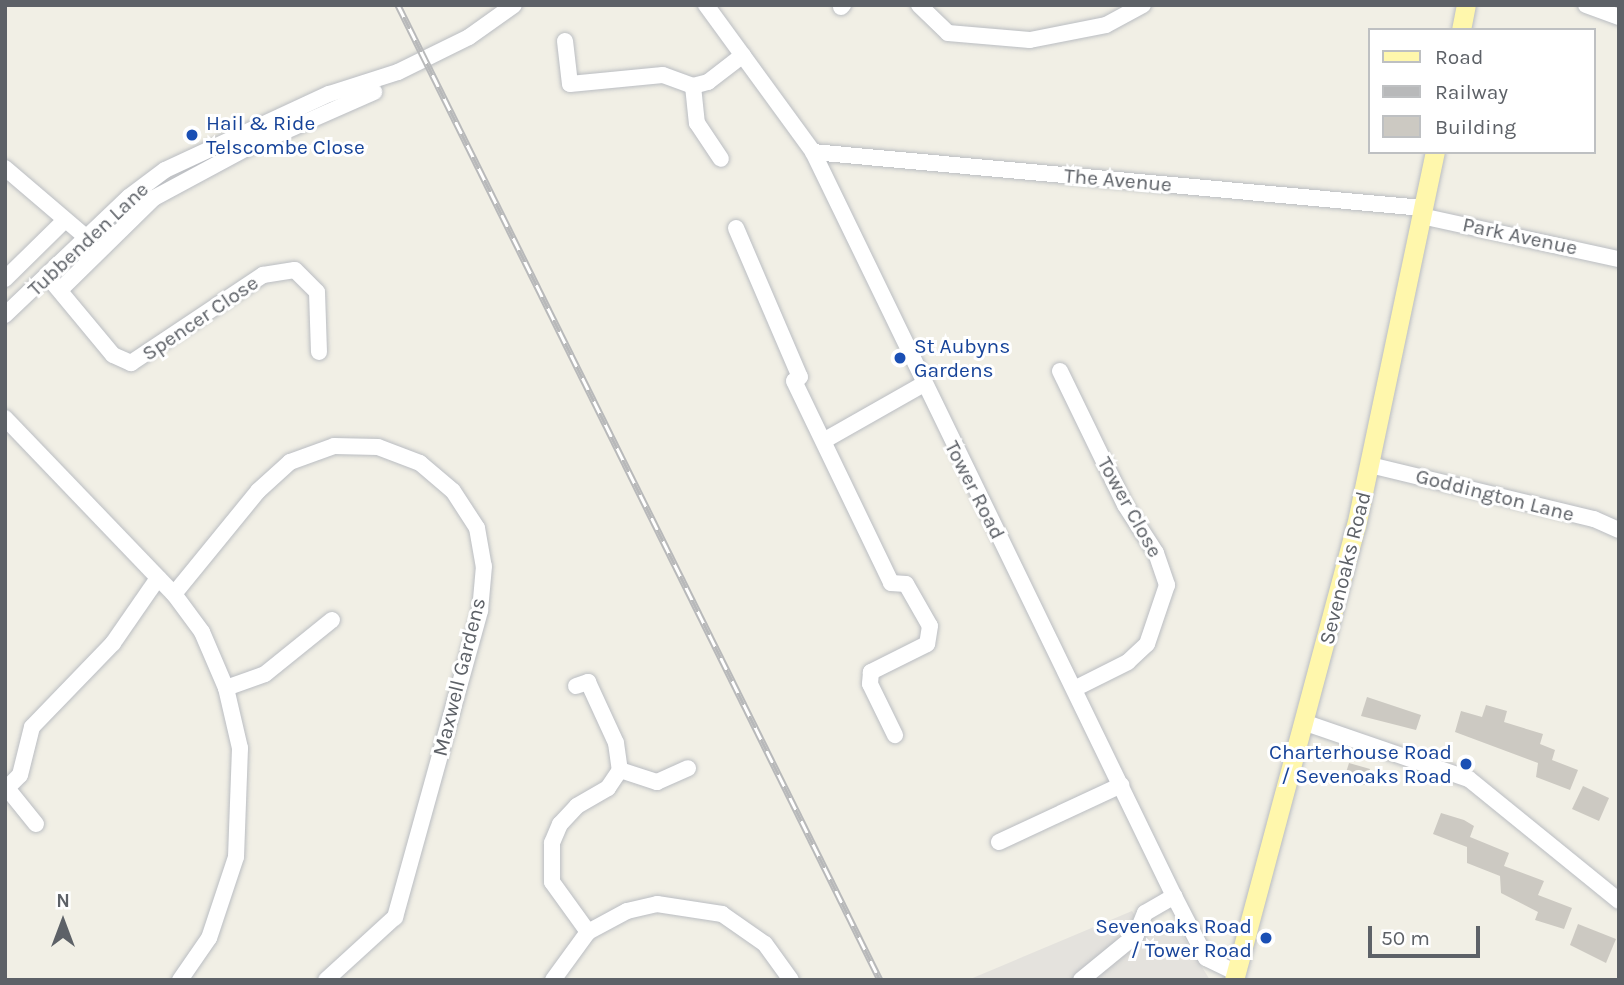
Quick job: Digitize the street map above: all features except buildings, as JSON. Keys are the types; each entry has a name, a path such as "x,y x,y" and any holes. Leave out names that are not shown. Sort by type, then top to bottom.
{"main road":[{"path":"1461,28 1466,5"},
{"name":"Sevenoaks Road","path":"1236,976 1306,723 1370,465 1435,154"}],"street":[{"name":"Tubbenden Lane","path":"5,315 55,284 88,239 155,177 244,141 344,87 398,72 469,37 514,5"},
{"name":"Tower Road","path":"706,5 813,152 922,385 1174,896 1206,958 1236,976"},
{"path":"919,5 948,33 1030,40 1106,25 1143,5"},
{"path":"1586,5 1619,16"},
{"path":"565,41 570,84 663,75 693,86 708,82 743,55"},
{"path":"693,86 697,123 720,159"},
{"path":"55,284 154,198 244,141 374,92"},
{"name":"The Avenue","path":"813,152 1422,212"},
{"path":"5,168 88,239"},
{"name":"Park Avenue","path":"1422,212 1619,259"},
{"path":"5,279 65,220"},
{"path":"736,228 800,377 794,381 825,440 891,583 906,584 932,634 928,644 871,672 870,684 895,735"},
{"name":"Spencer Close","path":"55,284 113,355 131,363 263,275 295,270 317,292 320,352"},
{"name":"Tower Close","path":"1060,371 1125,505 1156,553 1167,585 1147,644 1128,662 1074,689"},
{"path":"825,440 922,385"},
{"path":"5,418 174,594 202,632 226,688 240,748 236,857 209,938 185,978"},
{"name":"Maxwell Gardens","path":"174,594 258,491 290,462 334,446 378,447 420,463 453,491 477,528 484,566 480,611 395,917 326,980"},
{"name":"Goddington Lane","path":"1370,465 1594,519 1619,530"},
{"path":"36,824 6,788 20,775 32,727 113,643 158,579"},
{"path":"226,688 265,674 332,620"},
{"path":"576,686 588,682 616,743 620,770 608,788 577,806 560,824 552,844 552,882 589,932"},
{"path":"1306,723 1469,779 1619,901"},
{"path":"620,770 657,782 688,768"},
{"path":"999,842 1121,785"},
{"path":"1081,980 1136,935 1145,913 1174,896"},
{"path":"553,980 589,932 627,911 657,904 688,906 745,928 780,960 791,980"}],"shaded area":[{"path":"1132,911 1146,935 1174,922 1210,980 968,980"}],"railway":[{"path":"398,5 880,980"}],"place":[{"name":"Hail & Ride Telscombe Close","path":"192,135"},
{"name":"St Aubyns Gardens","path":"900,358"},
{"name":"Charterhouse Road / Sevenoaks Road","path":"1466,764"},
{"name":"Sevenoaks Road / Tower Road","path":"1266,938"}]}
